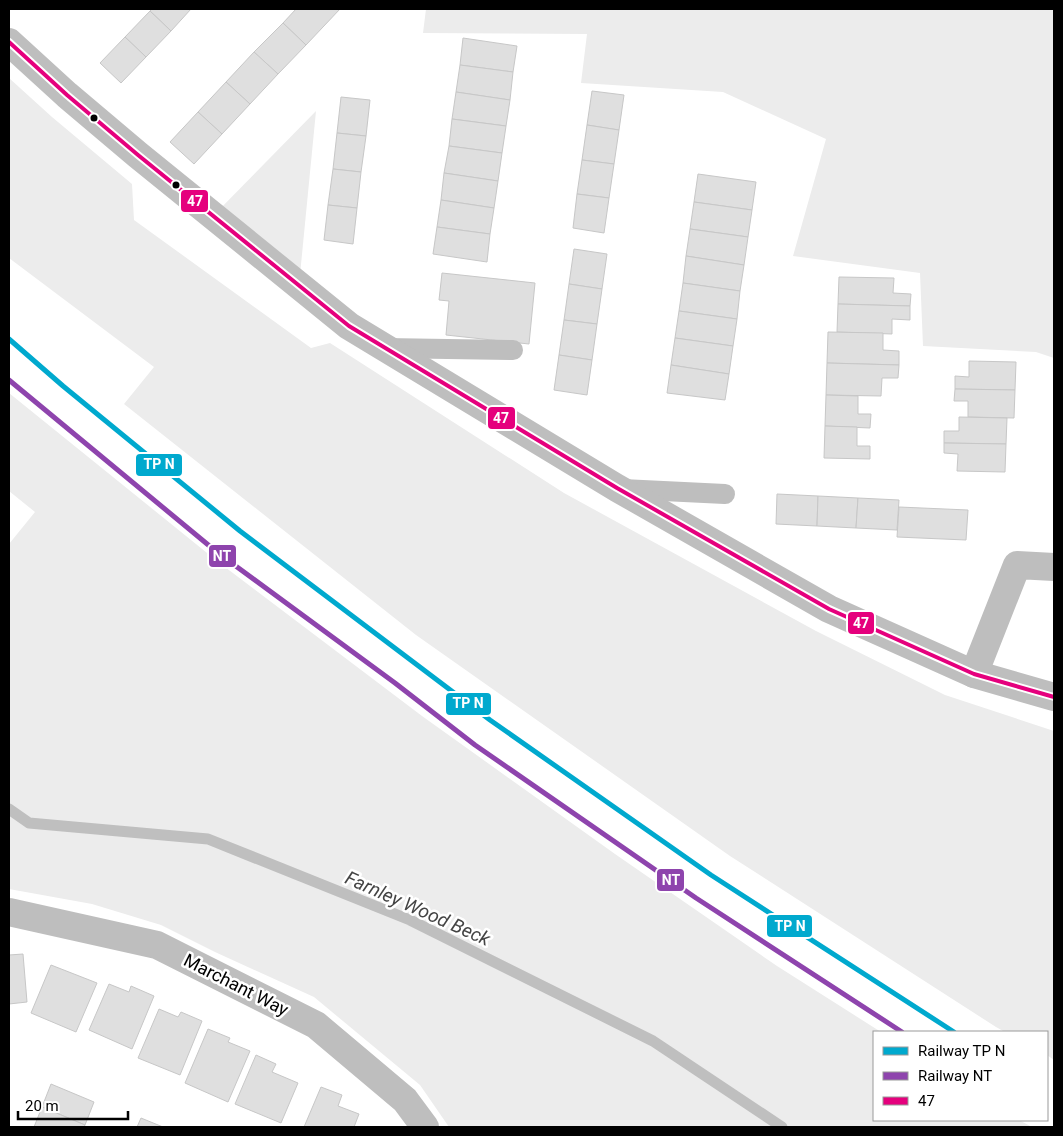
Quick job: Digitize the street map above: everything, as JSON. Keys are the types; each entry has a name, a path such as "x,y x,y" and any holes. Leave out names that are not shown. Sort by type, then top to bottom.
{"street":[{"path":"9,42 67,95 146,162 349,326 617,488 829,609 974,674 1054,697"},
{"path":"974,674 1017,565 1054,567"},
{"name":"Marchant Way","path":"9,912 157,945 316,1025 406,1100 425,1127"}],"lane":[{"path":"385,348 513,350"},
{"path":"617,488 725,494"}],"shaded area":[{"path":"426,9 1051,9 1054,11 1054,358 1036,352 923,346 920,273 793,256 826,139 723,92 581,83 587,34 423,33"},
{"path":"9,78 132,184 134,220 311,348 330,343 564,493 816,631 945,695 1054,731 1054,1060 1048,1056 1048,1031 1003,1031 996,1027 730,856 416,635 124,404 154,367 9,258"},
{"path":"316,111 299,285 213,216"},
{"path":"9,393 217,561 422,716 615,854 777,966 879,1031 873,1031 873,1121 1021,1121 1032,1127 449,1127 420,1085 314,997 161,925 92,904 9,889 9,544 35,512 9,491"}],"building":[{"path":"152,9 191,9 171,31 150,11"},
{"path":"296,9 340,9 306,45 283,23"},
{"path":"150,11 171,31 146,57 125,37"},
{"path":"283,23 306,45 278,74 254,52"},
{"path":"125,37 146,57 121,83 100,63"},
{"path":"463,38 517,46 513,72 460,65"},
{"path":"254,52 278,74 250,104 226,82"},
{"path":"460,65 513,72 510,100 456,92"},
{"path":"226,82 250,104 222,134 198,112"},
{"path":"592,91 624,95 619,130 587,125"},
{"path":"456,92 510,100 506,126 452,119"},
{"path":"341,97 370,100 366,136 337,133"},
{"path":"198,112 222,134 194,164 170,142"},
{"path":"452,119 506,126 502,153 449,146"},
{"path":"587,125 619,130 614,164 582,160"},
{"path":"337,133 366,136 361,172 333,169"},
{"path":"449,146 502,153 498,181 444,173"},
{"path":"582,160 614,164 609,198 577,194"},
{"path":"333,169 361,172 357,208 328,205"},
{"path":"444,173 498,181 494,208 441,200"},
{"path":"698,174 756,182 752,210 694,202"},
{"path":"577,194 609,198 604,233 573,228"},
{"path":"441,200 494,208 490,234 437,227"},
{"path":"694,202 752,210 748,237 690,229"},
{"path":"328,205 357,208 353,244 324,240"},
{"path":"437,227 490,234 487,262 433,254"},
{"path":"690,229 748,237 744,265 686,256"},
{"path":"574,249 607,254 602,289 569,284"},
{"path":"686,256 744,265 740,291 683,283"},
{"path":"442,273 535,283 529,344 446,335 449,301 439,300"},
{"path":"839,277 894,278 893,293 911,294 910,306 838,304"},
{"path":"683,283 740,291 737,319 679,311"},
{"path":"569,284 602,289 597,324 564,320"},
{"path":"838,304 910,306 910,320 892,319 892,334 837,332"},
{"path":"679,311 737,319 733,346 675,338"},
{"path":"564,320 597,324 592,360 559,355"},
{"path":"828,332 883,333 883,350 899,351 899,365 827,363"},
{"path":"675,338 733,346 729,374 671,365"},
{"path":"559,355 592,360 587,395 554,390"},
{"path":"969,361 1016,362 1015,390 955,389 955,376 969,377"},
{"path":"827,363 899,365 898,378 882,378 881,396 826,395"},
{"path":"671,365 729,374 725,400 667,393"},
{"path":"955,389 1015,390 1014,418 968,417 968,401 954,401"},
{"path":"826,395 858,396 858,414 871,414 870,428 825,426"},
{"path":"959,417 1007,418 1006,444 944,443 944,431 959,431"},
{"path":"825,426 857,427 857,446 870,446 870,459 824,458"},
{"path":"944,443 1006,444 1005,472 957,471 958,454 944,453"},
{"path":"777,494 818,496 817,526 776,524"},
{"path":"818,496 858,498 856,528 817,526"},
{"path":"858,498 899,500 897,530 856,528"},
{"path":"899,507 968,510 966,540 897,537"},
{"path":"23,954 27,1002 9,1004 9,955"},
{"path":"51,965 97,983 76,1032 31,1013"},
{"path":"109,984 129,992 131,986 154,996 132,1049 89,1030"},
{"path":"159,1009 178,1017 181,1012 202,1021 180,1075 138,1058"},
{"path":"208,1029 230,1038 228,1042 250,1051 228,1102 185,1083"},
{"path":"256,1055 276,1064 272,1072 298,1083 281,1123 235,1104"},
{"path":"51,1084 94,1102 85,1125 42,1107"},
{"path":"321,1087 342,1095 338,1106 359,1114 354,1127 304,1127"},
{"path":"42,1107 85,1125 84,1127 34,1127"},
{"path":"141,1118 163,1127 137,1127"}],"waterway":[{"name":"Farnley Wood Beck","path":"9,809 29,823 208,839 410,920 653,1041 782,1127"}],"transit line":[{"name":"47","path":"9,42 67,95 138,155 349,326 617,488 829,609 974,674 1054,697"},
{"path":"9,339 63,386 240,531 490,720 711,875 952,1031"}],"rail line":[{"name":"NT","path":"9,380 218,553 395,683 475,745 696,898 900,1031"}]}
